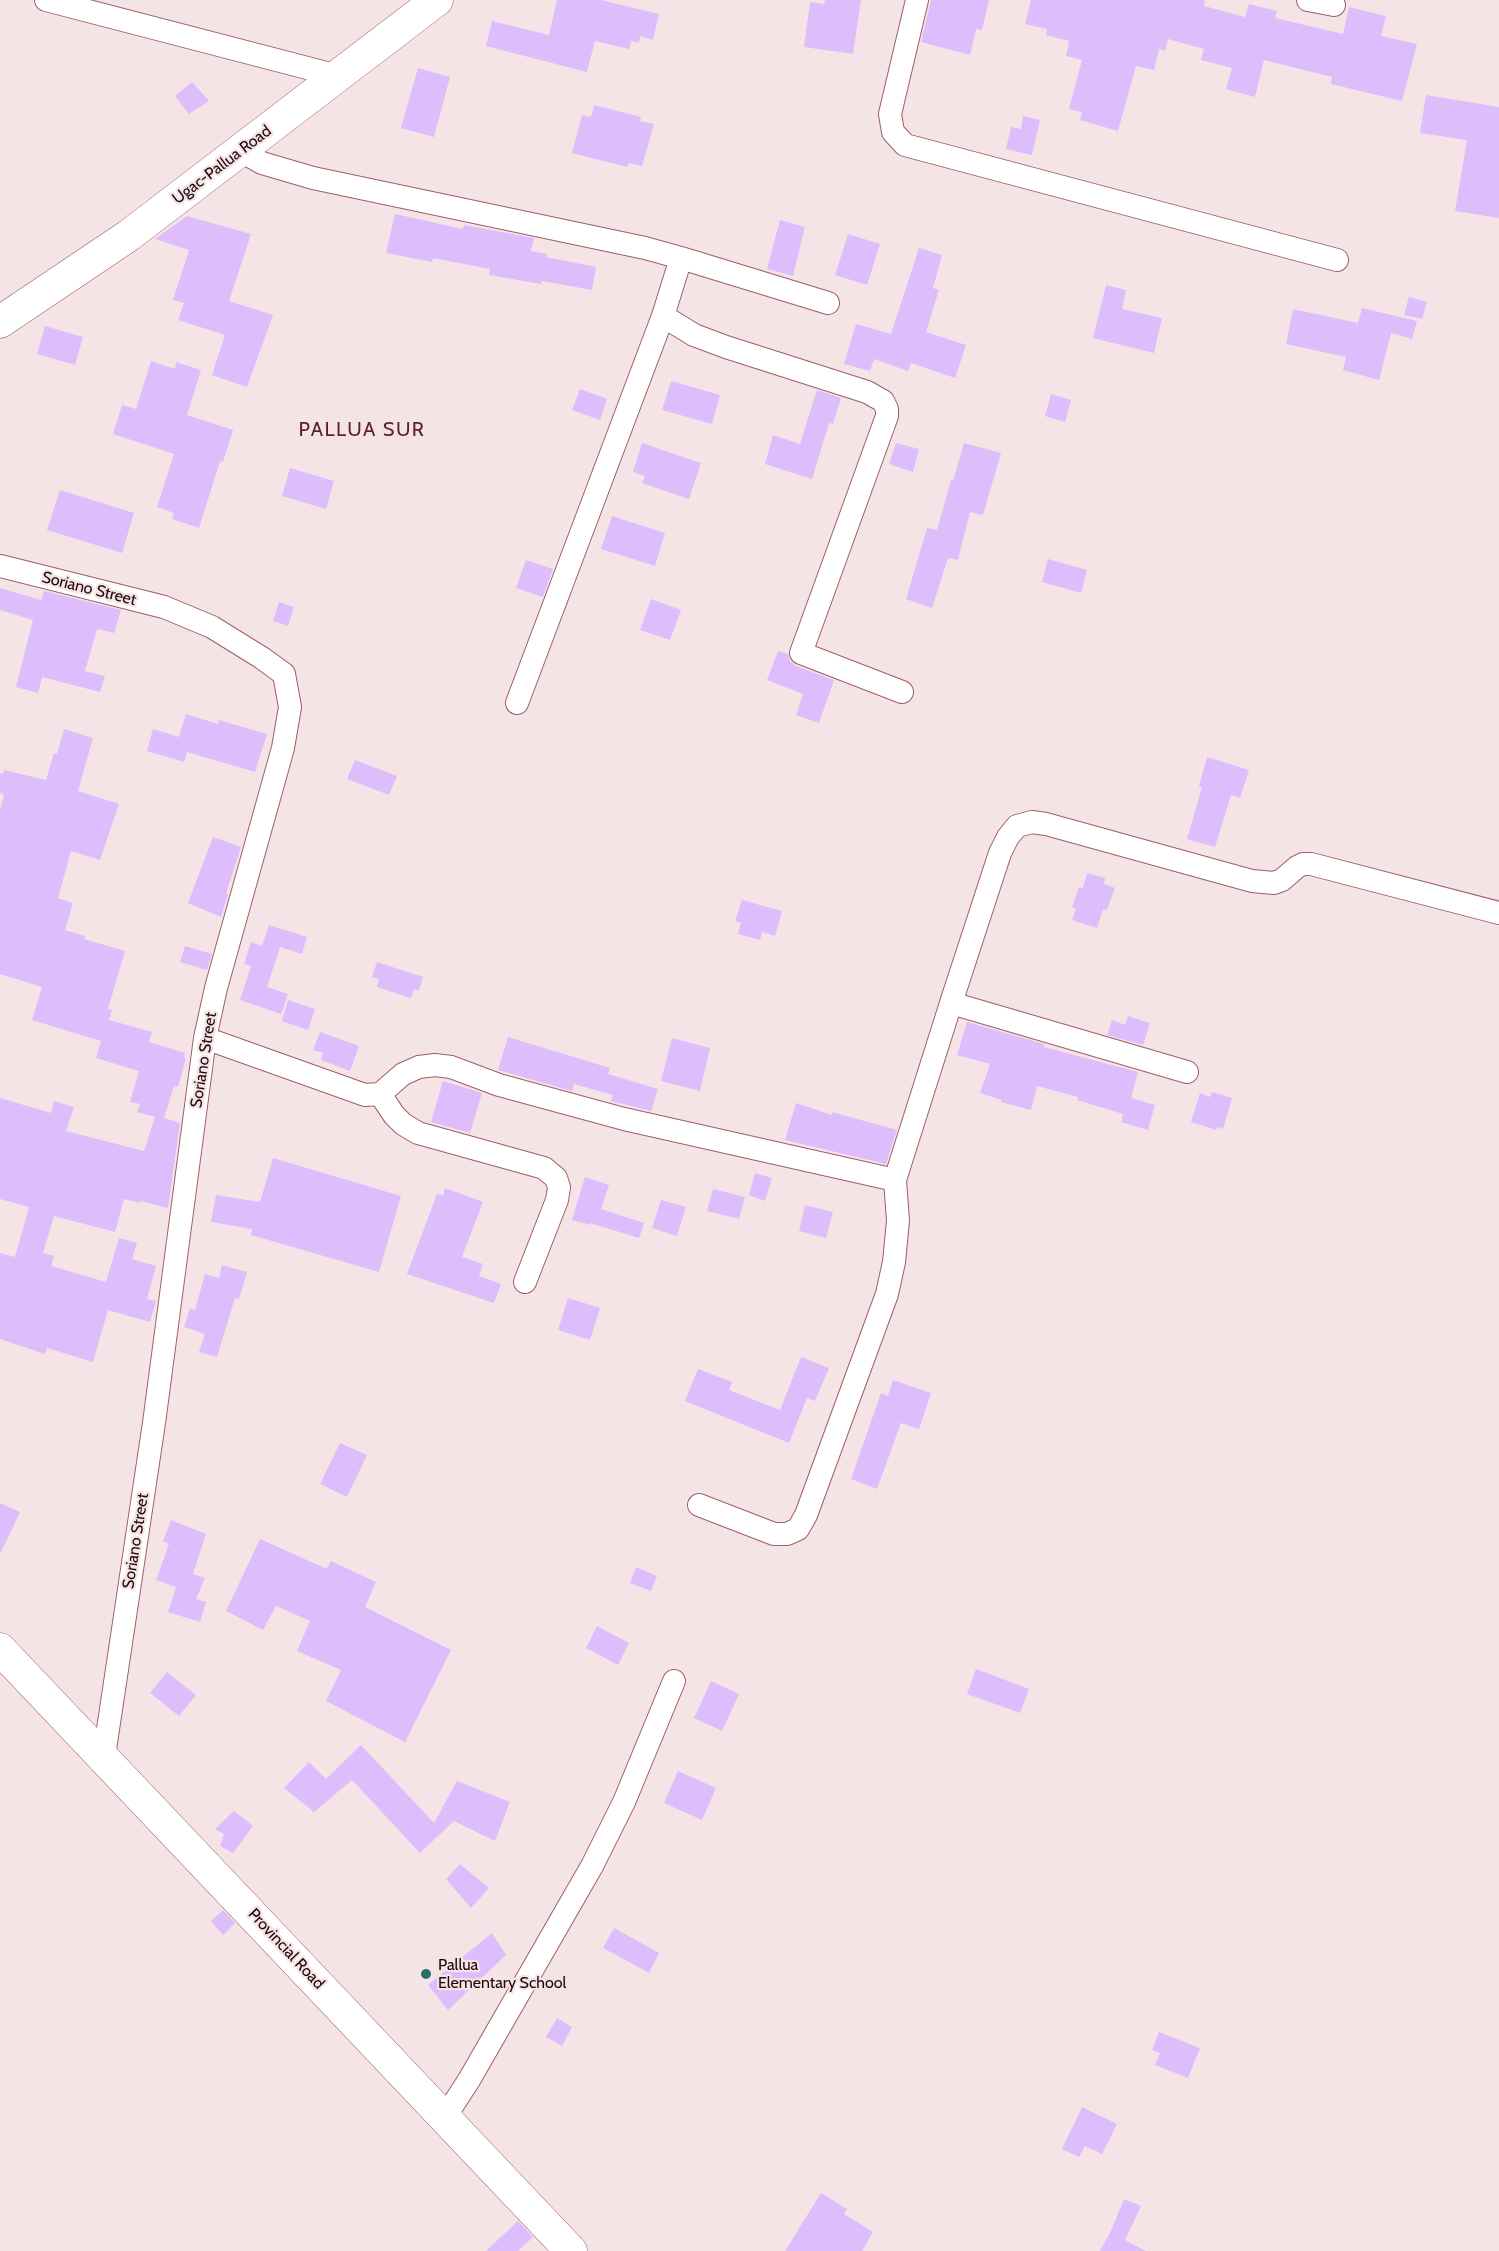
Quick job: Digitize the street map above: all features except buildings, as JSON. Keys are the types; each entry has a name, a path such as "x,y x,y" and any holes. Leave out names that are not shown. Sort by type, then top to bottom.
{"main road":[{"name":"Ugac-Pallua Road","path":"0,322 128,236 437,0"},
{"name":"Provincial Road","path":"0,1649 104,1756 571,2251"}],"street":[{"path":"46,0 338,76"},
{"path":"917,0 890,114 893,132 905,145 1336,260"},
{"path":"1308,0 1334,5"},
{"path":"241,151 262,163 313,178 645,248 828,303"},
{"path":"517,703 663,316 681,258"},
{"path":"663,316 705,339 867,392 882,401 887,408 887,416 801,653 902,692"},
{"name":"Soriano Street","path":"0,566 164,607 212,627 284,674 290,707 283,748 216,988 205,1038 155,1412 104,1756"},
{"path":"699,1505 774,1534 788,1534 798,1529 806,1515 887,1294 894,1262 898,1221 895,1180 1000,853 1017,826 1032,822 1046,824 1251,880 1274,883 1282,880 1303,864 1311,864 1499,913"},
{"path":"951,1003 1187,1072"},
{"path":"205,1038 365,1095 380,1094 403,1074 419,1067 435,1065 451,1067 499,1085 624,1119 895,1180"},
{"path":"380,1094 394,1115 418,1133 544,1168 556,1178 559,1187 557,1200 525,1282"},
{"path":"446,2117 592,1866 624,1802 674,1681"}],"place":[{"name":"Pallua Elementary School","path":"426,1974"}],"district":[{"name":"PALLUA SUR","path":"362,430"}]}
